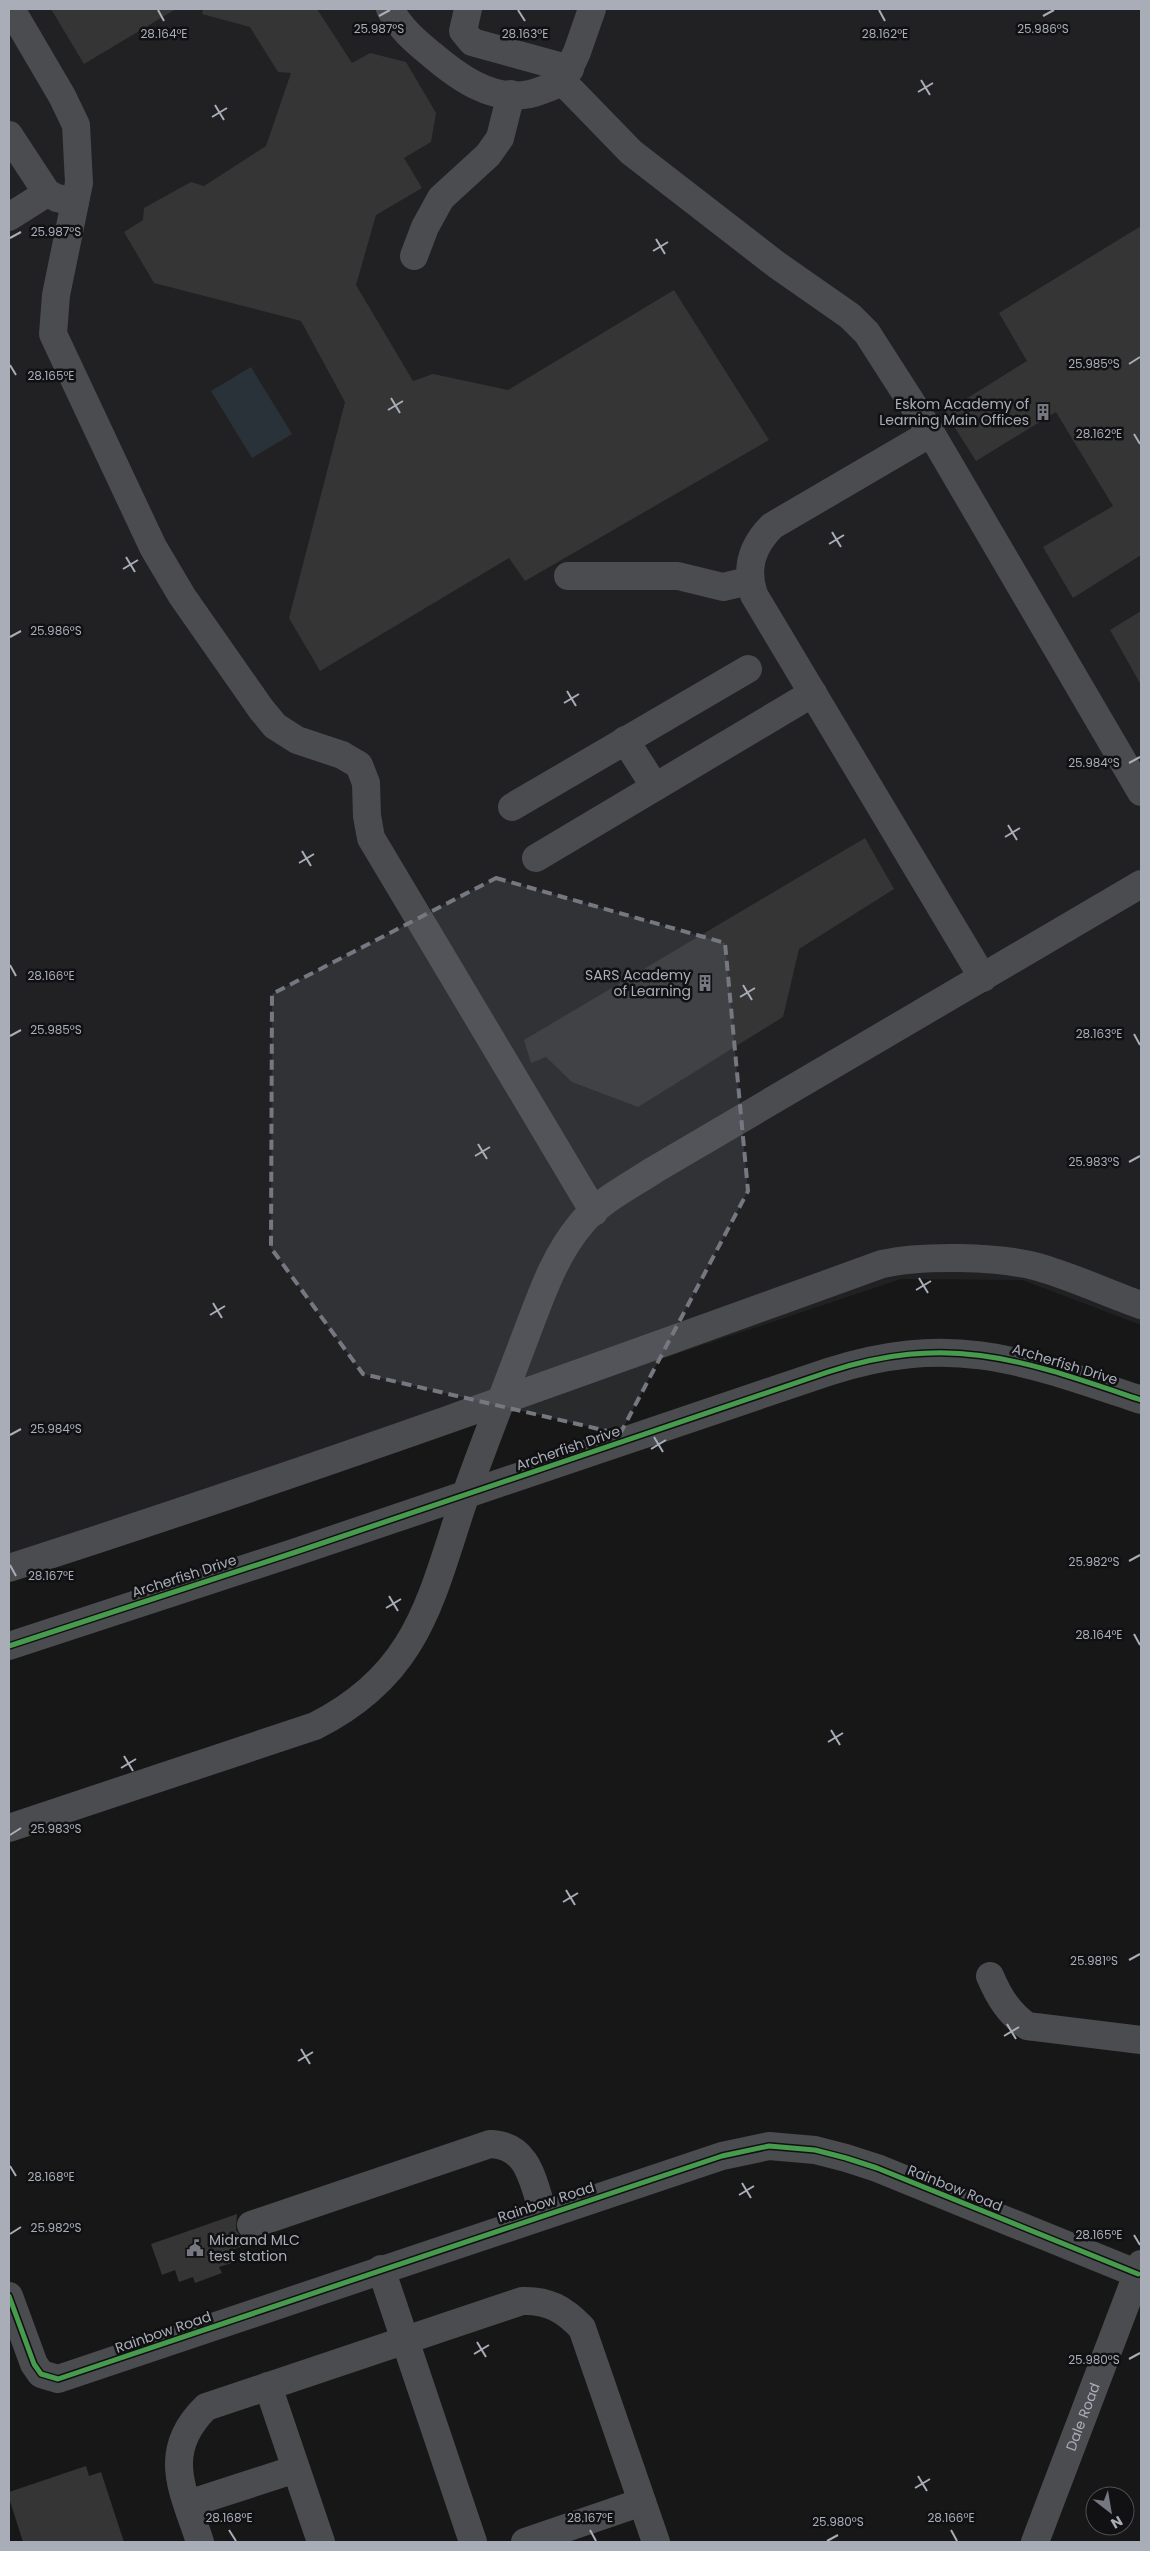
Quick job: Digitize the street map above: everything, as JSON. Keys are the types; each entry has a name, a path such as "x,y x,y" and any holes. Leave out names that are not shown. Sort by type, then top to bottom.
{"street":[{"path":"11,9 62,96 76,125 79,183 56,295 53,334 153,547 182,596 268,719 297,740 342,755 359,765 366,783 367,816 371,838 594,1212"},
{"path":"390,9 395,19 412,38 460,78 475,86 511,94 531,94 566,75 592,9"},
{"path":"468,9 463,31 472,42 566,75 631,152 777,265 860,324 931,433 1141,792"},
{"path":"414,256 425,227 441,198 488,155 500,138 511,94"},
{"path":"9,135 47,193 57,198 75,202"},
{"path":"9,217 47,193"},
{"path":"931,433 772,526 759,539 754,548 750,581 754,595 982,978"},
{"path":"568,576 678,576 723,587 750,581"},
{"path":"512,807 748,669"},
{"path":"536,858 813,693"},
{"path":"625,740 655,787"},
{"path":"9,1828 316,1726 353,1705 367,1694 397,1663 421,1624 437,1585 466,1494 553,1268 571,1236 583,1221 611,1198 654,1170 1141,884"},
{"path":"9,1568 134,1528 502,1402 882,1264 903,1260 1006,1260 1038,1267 1141,1305"},
{"name":"Archerfish Drive","path":"9,1646 843,1367 897,1355 946,1352 1004,1358 1050,1369 1141,1400"},
{"path":"990,1976 1000,1998 1014,2017 1027,2026 1141,2040"},
{"path":"251,2225 490,2144 503,2144 522,2157 528,2167 544,2215"},
{"name":"Rainbow Road","path":"9,2296 34,2364 41,2374 58,2379 722,2156 769,2146 815,2150 876,2168 1139,2269"},
{"path":"381,2269 473,2542"},
{"name":"Dale Road","path":"1035,2542 1139,2269"},
{"path":"200,2542 178,2470 178,2455 182,2439 192,2421 206,2407 522,2301 538,2300 567,2312 582,2328 656,2542"},
{"path":"268,2386 321,2542"},
{"path":"188,2504 296,2469"},
{"path":"525,2542 642,2502"}],"highlighted area":[{"path":"496,878 725,943 748,1191 620,1434 363,1374 271,1248 272,994"}],"shaded area":[{"path":"9,9 1141,9 1141,1325 1022,1280 901,1279 9,1577"},
{"path":"251,367 292,434 252,458 211,391"}],"building":[{"path":"51,9 176,9 84,64"},
{"path":"203,9 317,9 352,63 370,53 406,62 436,113 431,142 404,158 422,188 376,215 356,285 413,381 433,374 508,390 674,290 769,440 525,581 509,558 320,671 289,618 345,402 301,321 154,283 124,232 143,220 144,208 191,182 204,186 266,146 291,73 278,72 250,27 202,14"},
{"name":"Eskom Academy of Learning Main Offices","path":"1141,226 1141,555 1073,598 1043,547 1113,506 1056,412 976,461 945,412 1027,361 999,313"},
{"path":"1141,611 1141,685 1110,630"},
{"name":"SARS Academy of Learning","path":"865,838 894,889 799,949 783,1017 638,1107 572,1082 546,1057 531,1063 524,1040"},
{"name":"Midrand MLC test station","path":"237,2214 236,2230 247,2244 230,2251 235,2262 219,2267 222,2273 195,2283 193,2277 179,2282 175,2270 162,2275 151,2244"},
{"path":"86,2466 89,2476 101,2472 124,2542 23,2542 9,2498 9,2492"}],"cycle path":[{"path":"9,1646 296,1552 828,1372 872,1360 912,1354 951,1353 987,1356 1023,1363 1141,1400"},
{"path":"9,2296 34,2364 41,2374 58,2379 722,2156 769,2146 815,2150 877,2168 1138,2274"}],"place":[{"name":"Eskom Academy of Learning Main Offices","path":"1043,412"},
{"name":"SARS Academy of Learning","path":"705,983"},
{"name":"Midrand MLC test station","path":"195,2248"}]}
